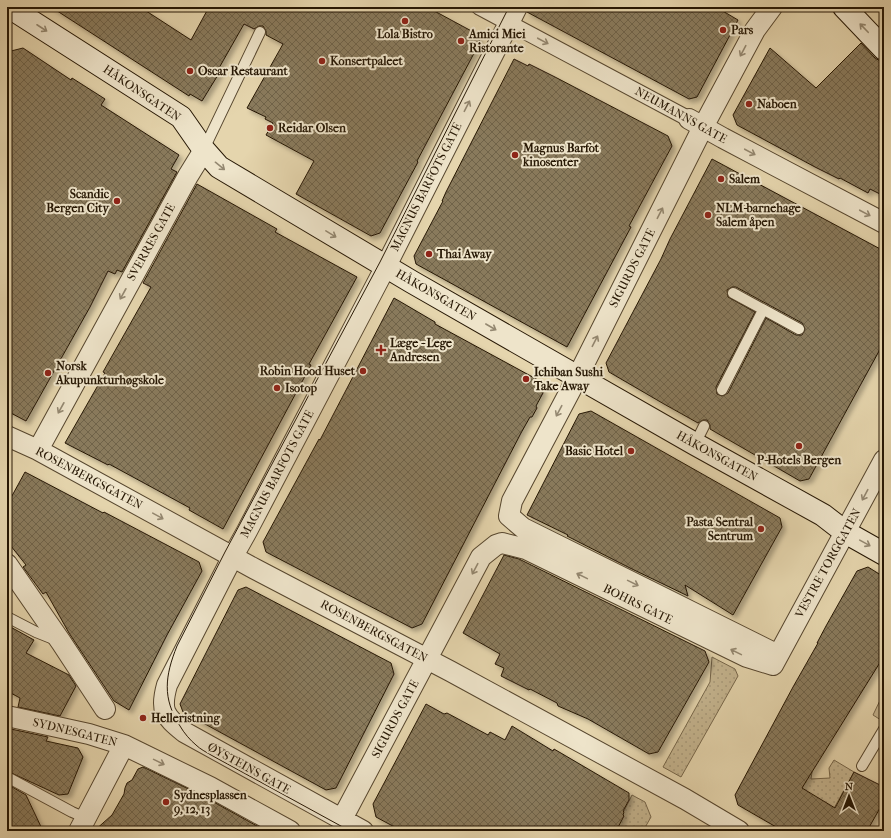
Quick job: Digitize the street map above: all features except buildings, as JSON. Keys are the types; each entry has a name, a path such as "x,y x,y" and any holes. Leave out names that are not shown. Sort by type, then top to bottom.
{"main road":[{"path":"844,7 884,49"},
{"name":"HÅKONSGATEN","path":"8,8 181,117 204,150 219,167 386,266 578,376 699,435 824,515 845,532 884,554"}],"street":[{"name":"NEUMANNS GATE","path":"479,7 513,15 696,123 884,223"},
{"name":"SIGURDS GATE","path":"523,528 508,516 512,501 578,376 696,123 755,30 772,7"},
{"name":"MAGNUS BARFOTS GATE","path":"167,685 233,556 386,266 513,15"},
{"name":"SVERRES GATE","path":"38,450 184,182 204,150"},
{"name":"ROSENBERGSGATEN","path":"7,436 38,450 427,659 686,799 739,831"},
{"name":"VESTRE TORGGATEN","path":"775,660 884,460"},
{"name":"BOHRS GATE","path":"523,528 775,660"},
{"name":"SIGURDS GATE","path":"342,819 481,557 496,545 502,543"},
{"name":"BOHRS GATE","path":"502,543 526,550 747,657 775,660"},
{"path":"7,564 105,709"},
{"name":"ØYSTEINS GATE","path":"167,685 163,706 172,722 184,732 362,831"},
{"name":"SYDNESGATEN","path":"7,716 89,734 124,745 210,787 290,831"},
{"path":"83,824 124,745"}],"lane":[{"name":"SVERRES GATE","path":"204,150 260,32"},
{"path":"734,293 799,329"},
{"path":"722,390 763,310"},
{"path":"7,617 36,632 61,642"},
{"path":"862,766 884,729"},
{"path":"7,777 72,812 83,824"}],"shaded area":[{"path":"712,657 735,669 738,676 681,777 663,767 710,682"},
{"path":"884,692 884,722 873,715"},
{"path":"834,760 854,772 833,810 791,785 804,775 812,772 811,779 830,778 829,768"},
{"path":"632,795 645,802 651,817 643,831 614,831"}],"tram line":[{"path":"350,831 211,755 192,741 185,734 170,706 167,687 168,677 177,646 225,552 380,262 509,7"}],"place":[{"name":"Lola Bistro","path":"405,21"},
{"name":"Pars","path":"723,30"},
{"name":"Amici Miei Ristorante","path":"461,41"},
{"name":"Konsertpaleet","path":"322,61"},
{"name":"Oscar Restaurant","path":"190,71"},
{"name":"Naboen","path":"749,104"},
{"name":"Reidar Olsen","path":"270,128"},
{"name":"Magnus Barfot kinosenter","path":"515,155"},
{"name":"Salem","path":"721,179"},
{"name":"Scandic Bergen City","path":"117,201"},
{"name":"NLM-barnehage Salem åpen","path":"708,215"},
{"name":"Thai Away","path":"429,254"},
{"name":"Læge - Lege Andresen","path":"381,350"},
{"name":"Robin Hood Huset","path":"363,371"},
{"name":"Norsk Akupunkturhøgskole","path":"48,373"},
{"name":"Ichiban Sushi Take Away","path":"526,379"},
{"name":"Isotop","path":"277,388"},
{"name":"P-Hotels Bergen","path":"799,446"},
{"name":"Basic Hotel","path":"631,451"},
{"name":"Pasta Sentral Sentrum","path":"761,529"},
{"name":"Helleristning","path":"143,718"},
{"name":"Sydnesplassen 9, 12, 13","path":"166,802"}]}
